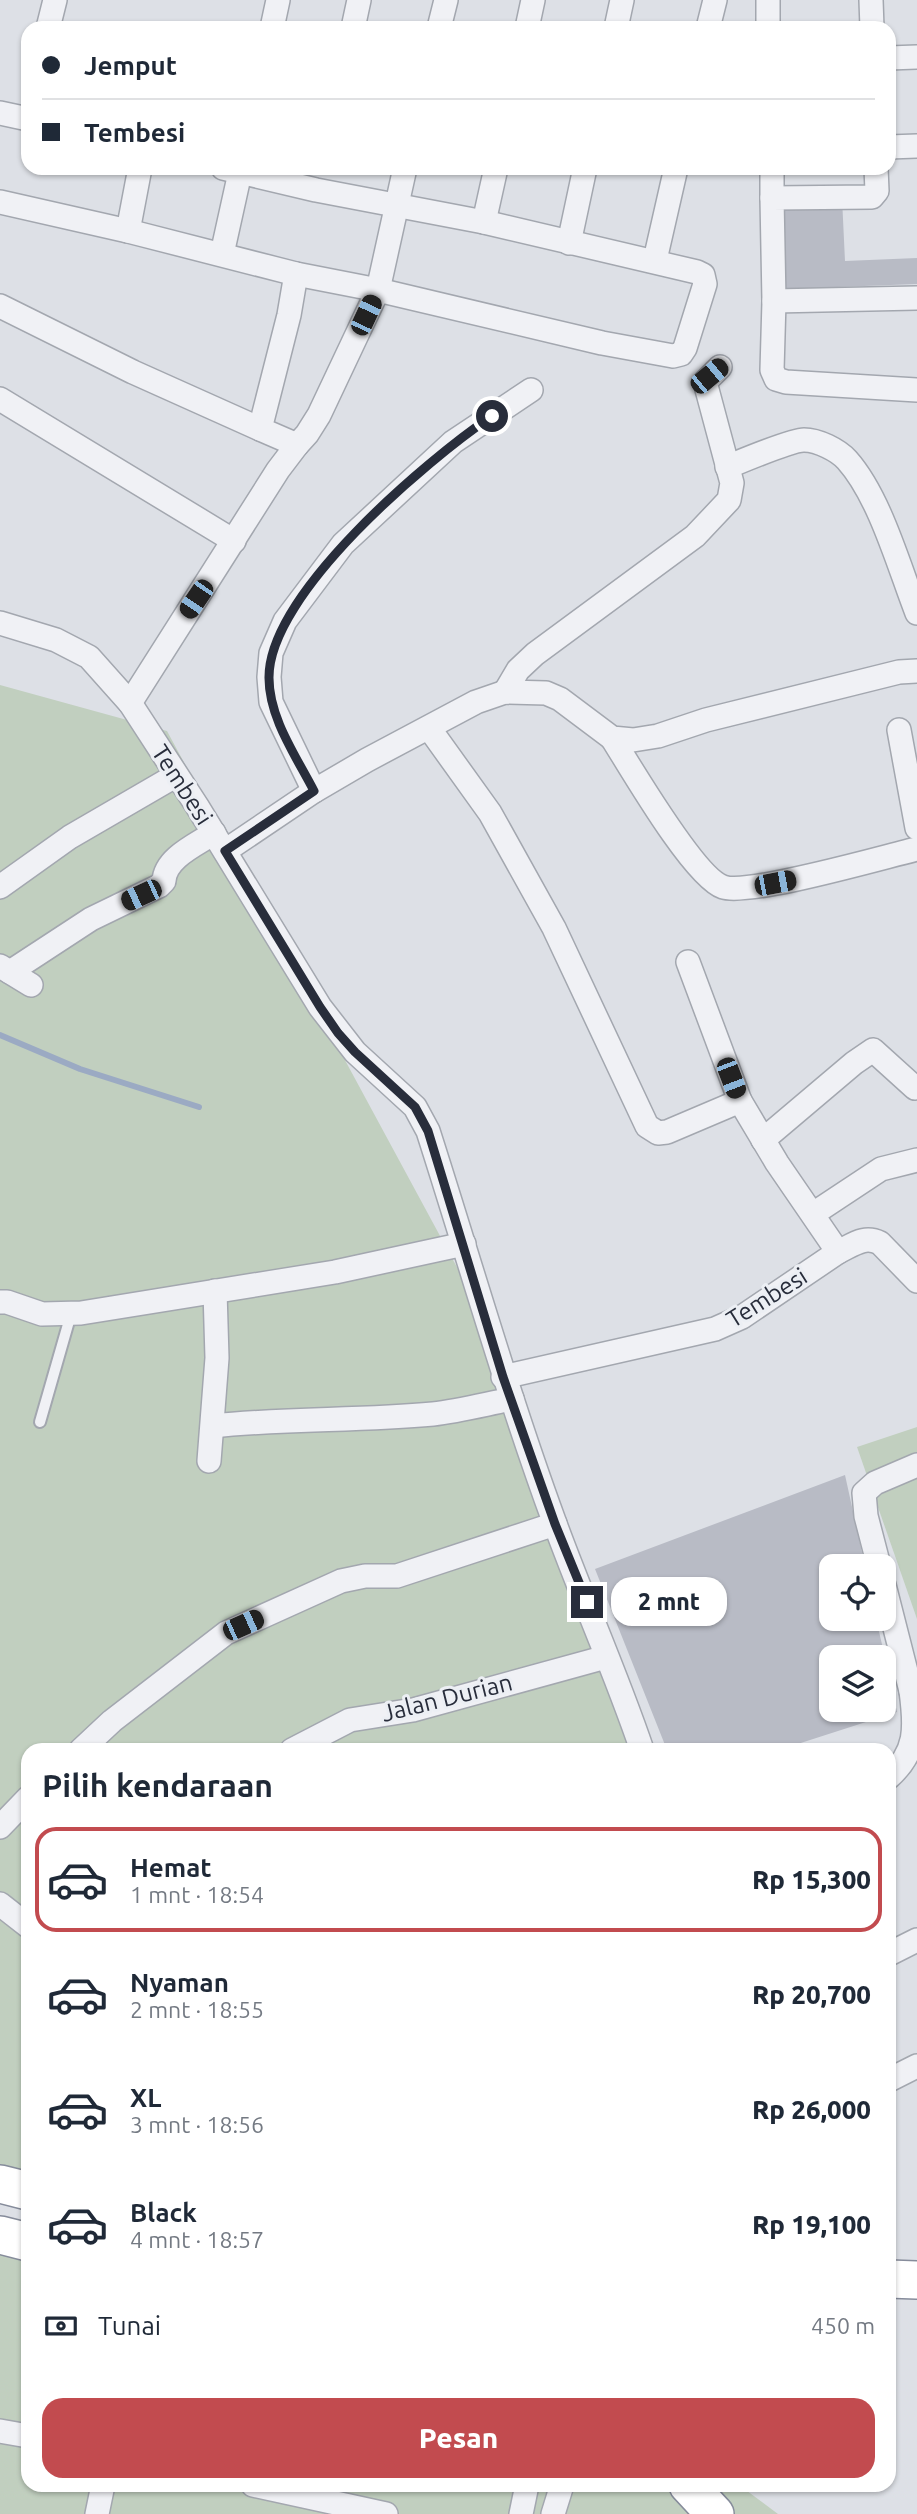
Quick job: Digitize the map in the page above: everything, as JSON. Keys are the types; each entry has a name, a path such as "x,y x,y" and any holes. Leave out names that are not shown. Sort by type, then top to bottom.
{"highway":[{"path":"0,2183 21,2189"},
{"path":"0,2235 21,2240"},
{"path":"896,2279 917,2280"},
{"path":"695,2492 715,2514"},
{"path":"726,2492 731,2514"}],"street":[{"path":"50,21 55,0"},
{"path":"274,21 278,0"},
{"path":"354,21 359,0"},
{"path":"441,21 446,0"},
{"path":"528,21 533,0"},
{"path":"618,21 622,0"},
{"path":"710,21 715,0"},
{"path":"768,0 768,21"},
{"path":"871,0 872,21"},
{"path":"896,58 917,57"},
{"path":"0,113 21,117"},
{"path":"896,147 917,146"},
{"path":"128,231 139,175"},
{"path":"222,254 234,175"},
{"path":"0,202 222,254 295,281 378,290 602,343 673,356 681,354 685,348 705,282 703,275 697,272 655,260 396,205 318,179 285,175"},
{"path":"130,703 278,470 319,415 378,290 403,175"},
{"path":"484,222 494,175"},
{"path":"569,243 584,175"},
{"path":"655,260 674,175"},
{"path":"772,175 772,370 776,379 786,382 917,390"},
{"path":"772,198 872,197 877,191 876,175"},
{"path":"260,429 295,281"},
{"path":"774,301 917,298"},
{"path":"0,306 145,378 297,445"},
{"path":"505,692 518,670 535,654 695,536 729,500 732,482 705,382 720,366"},
{"path":"314,791 271,702 271,653 285,621 343,544 453,442 531,390"},
{"path":"0,399 234,541"},
{"path":"727,467 803,440 821,444 846,458 879,514 917,612"},
{"name":"Tembesi","path":"0,624 19,627 56,640 89,657 130,703 338,1033 415,1107 428,1131 503,1377 555,1524 639,1743"},
{"path":"612,738 633,740 658,736 706,720 899,672 917,671"},
{"path":"31,985 5,969 91,919 159,886 164,881 164,871 172,862 219,842 476,702 505,692 546,693 560,699 612,738 701,871 723,887 748,887 801,878 917,849"},
{"path":"429,728 489,813 554,928 647,1126 658,1133 667,1132 740,1101"},
{"path":"899,730 917,828"},
{"path":"2,883 70,837 175,776"},
{"path":"688,962 740,1101 776,1163 838,1252"},
{"path":"763,1140 873,1050 915,1088"},
{"path":"813,1214 881,1169 917,1160"},
{"name":"Tembesi","path":"503,1377 715,1329 742,1317 838,1252 862,1240 880,1243 917,1282"},
{"path":"0,1302 42,1314 71,1313 335,1272 464,1244"},
{"path":"209,1461 217,1358 215,1291"},
{"path":"213,1426 436,1414 512,1399"},
{"path":"876,1554 866,1516 864,1493 875,1483 917,1465"},
{"path":"88,1743 112,1721 226,1633 341,1581 365,1576 397,1576 555,1524"},
{"path":"896,1627 914,1690 916,1730 912,1750 904,1766 896,1772"},
{"name":"Jalan Durian","path":"306,1743 350,1720 413,1710 606,1657"},
{"path":"0,1827 21,1805"},
{"path":"0,1905 21,1921"},
{"path":"896,1950 917,1940"},
{"path":"896,2076 917,2066"},
{"path":"0,2431 21,2435"},
{"path":"97,2514 102,2492"},
{"path":"285,2492 386,2514"},
{"path":"521,2514 526,2492"},
{"path":"553,2514 560,2492"}],"lane":[{"path":"40,1422 71,1313"}],"green space":[{"path":"0,685 167,731 512,1369 642,1743 21,1743 21,2173 0,2168"},
{"path":"917,1427 917,1619 896,1554 857,1447"},
{"path":"0,2222 21,2227 21,2492 748,2492 778,2514 0,2514"}],"building":[{"path":"842,198 845,261 917,258 917,284 785,289 781,201"},
{"path":"845,1475 862,1554 819,1554 819,1631 879,1631 882,1645 819,1645 819,1722 866,1722 801,1743 664,1743 595,1569"}],"waterway":[{"path":"0,1035 80,1069 199,1107"}],"route":[{"path":"492,416 453,442 343,544 285,621 271,653 271,702 314,791 225,851 338,1033 415,1107 428,1131 503,1377 555,1524 587,1602"}]}
